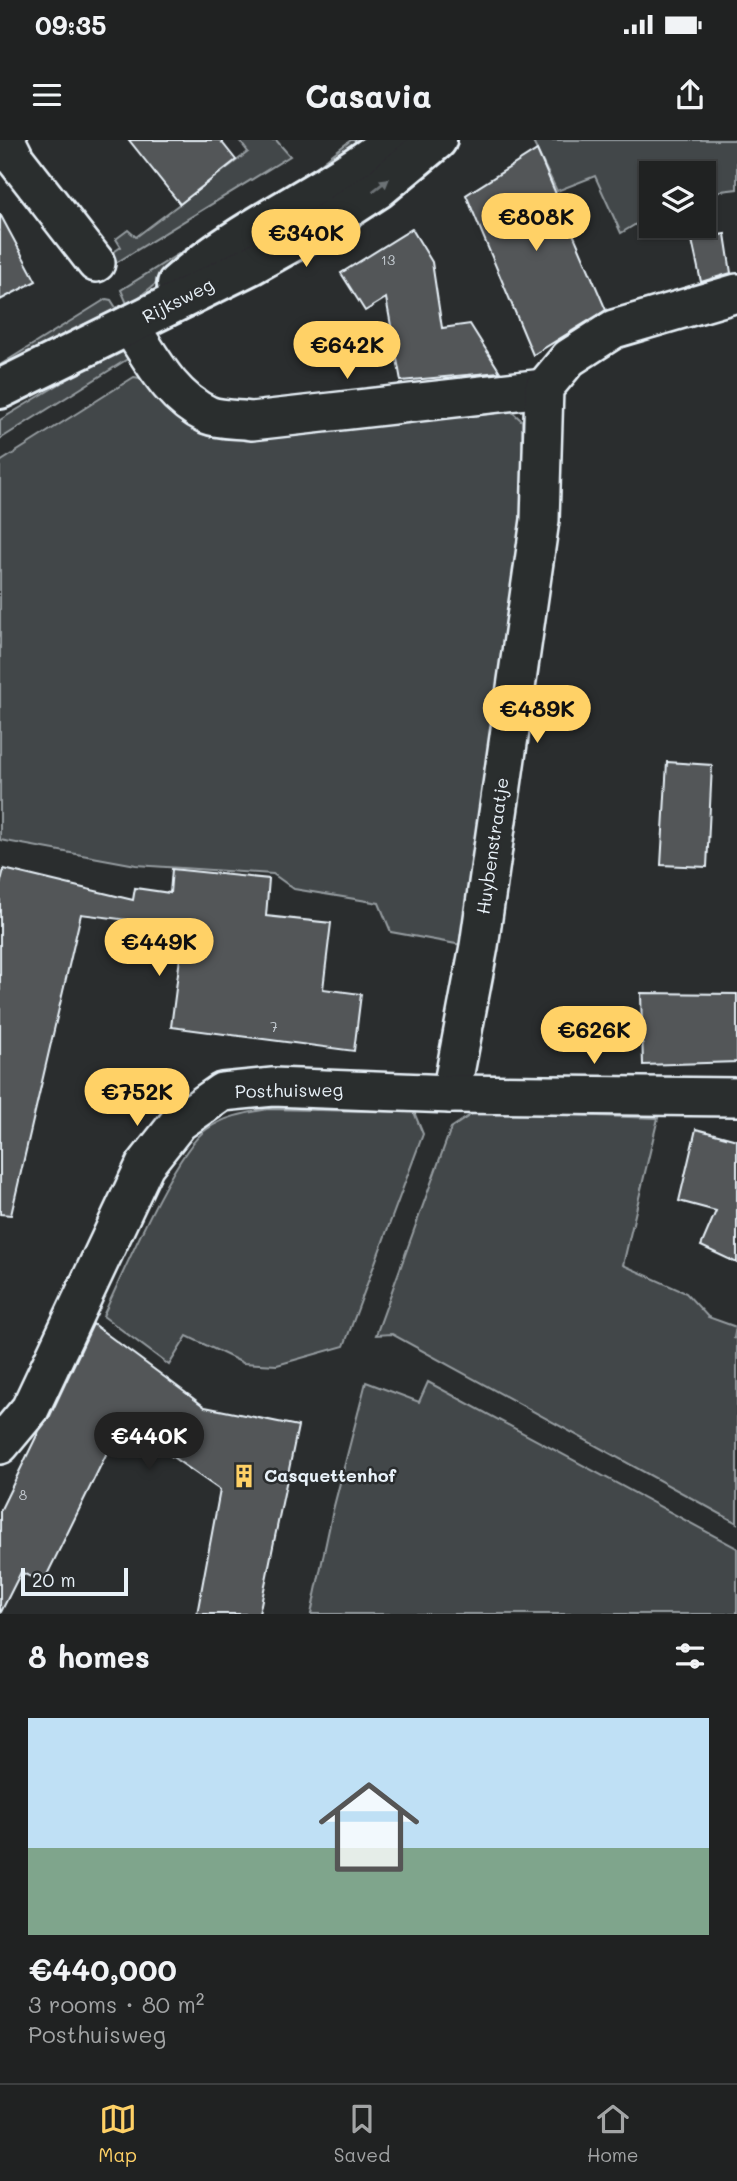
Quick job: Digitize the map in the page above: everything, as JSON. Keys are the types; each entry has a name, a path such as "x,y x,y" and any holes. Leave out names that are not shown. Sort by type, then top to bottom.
{"main road":[{"name":"Rijksweg","path":"130,326 187,275 223,248 338,178 393,140"},
{"name":"Rijksweg","path":"0,389 251,265 324,224 378,189 437,140"},
{"name":"Rijksweg","path":"0,404 36,372"}],"street":[{"path":"6,140 16,160 96,263"},
{"path":"130,326 158,373 176,391 209,415 252,421 544,388 569,358 614,329 737,293"},
{"name":"Huybenstraatje","path":"451,1094 479,946 540,520 544,388"},
{"name":"Posthuisweg","path":"0,1445 30,1409 145,1165 179,1122 222,1092 273,1087 451,1094 737,1097"}],"shaded area":[{"path":"239,140 276,140 290,156 106,269 100,261 121,247 116,239 128,230 136,237 248,152"},
{"path":"351,140 356,140 364,149 169,273 128,306 121,290 311,171"},
{"path":"532,140 737,140 737,189 716,192 716,161 639,161 639,222 621,233 595,176 557,191"},
{"path":"106,299 111,300 118,311 0,377 0,365"},
{"path":"134,339 137,353 0,439 0,420"},
{"path":"134,377 151,380 183,407 508,408 522,421 524,518 462,945 391,932 379,903 294,889 273,874 136,865 0,840 0,462"},
{"path":"268,1109 414,1112 423,1134 344,1346 277,1365 243,1363 187,1336 169,1365 103,1316 150,1215 194,1141 221,1121"},
{"path":"475,1112 658,1118 623,1265 686,1293 708,1317 736,1327 737,1523 392,1334 376,1335 451,1128"},
{"path":"366,1382 419,1402 428,1382 737,1548 737,1614 311,1614 333,1510"}],"building":[{"path":"129,140 220,140 236,160 180,204"},
{"path":"537,150 606,310 533,355 466,195"},
{"path":"0,214 36,281 0,300"},
{"path":"412,229 432,262 442,328 470,324 500,372 401,381 386,298 365,311 341,273"},
{"path":"725,234 731,273 701,282 692,240 716,238 716,236"},
{"path":"667,762 712,765 707,867 661,865"},
{"path":"4,869 133,900 135,888 170,893 172,869 269,879 266,916 331,923 323,989 361,994 354,1051 171,1027 184,927 81,914 11,1215 0,1214 0,885"},
{"path":"641,993 737,994 737,1062 643,1065"},
{"path":"696,1129 737,1140 737,1263 701,1246 716,1211 679,1201"},
{"name":"Casquettenhof","path":"93,1324 205,1407 298,1426 259,1614 197,1614 220,1490 122,1422 43,1583 21,1572 0,1614 0,1511 39,1431 49,1418"}],"place":[{"name":"Casquettenhof","path":"244,1476"}]}
